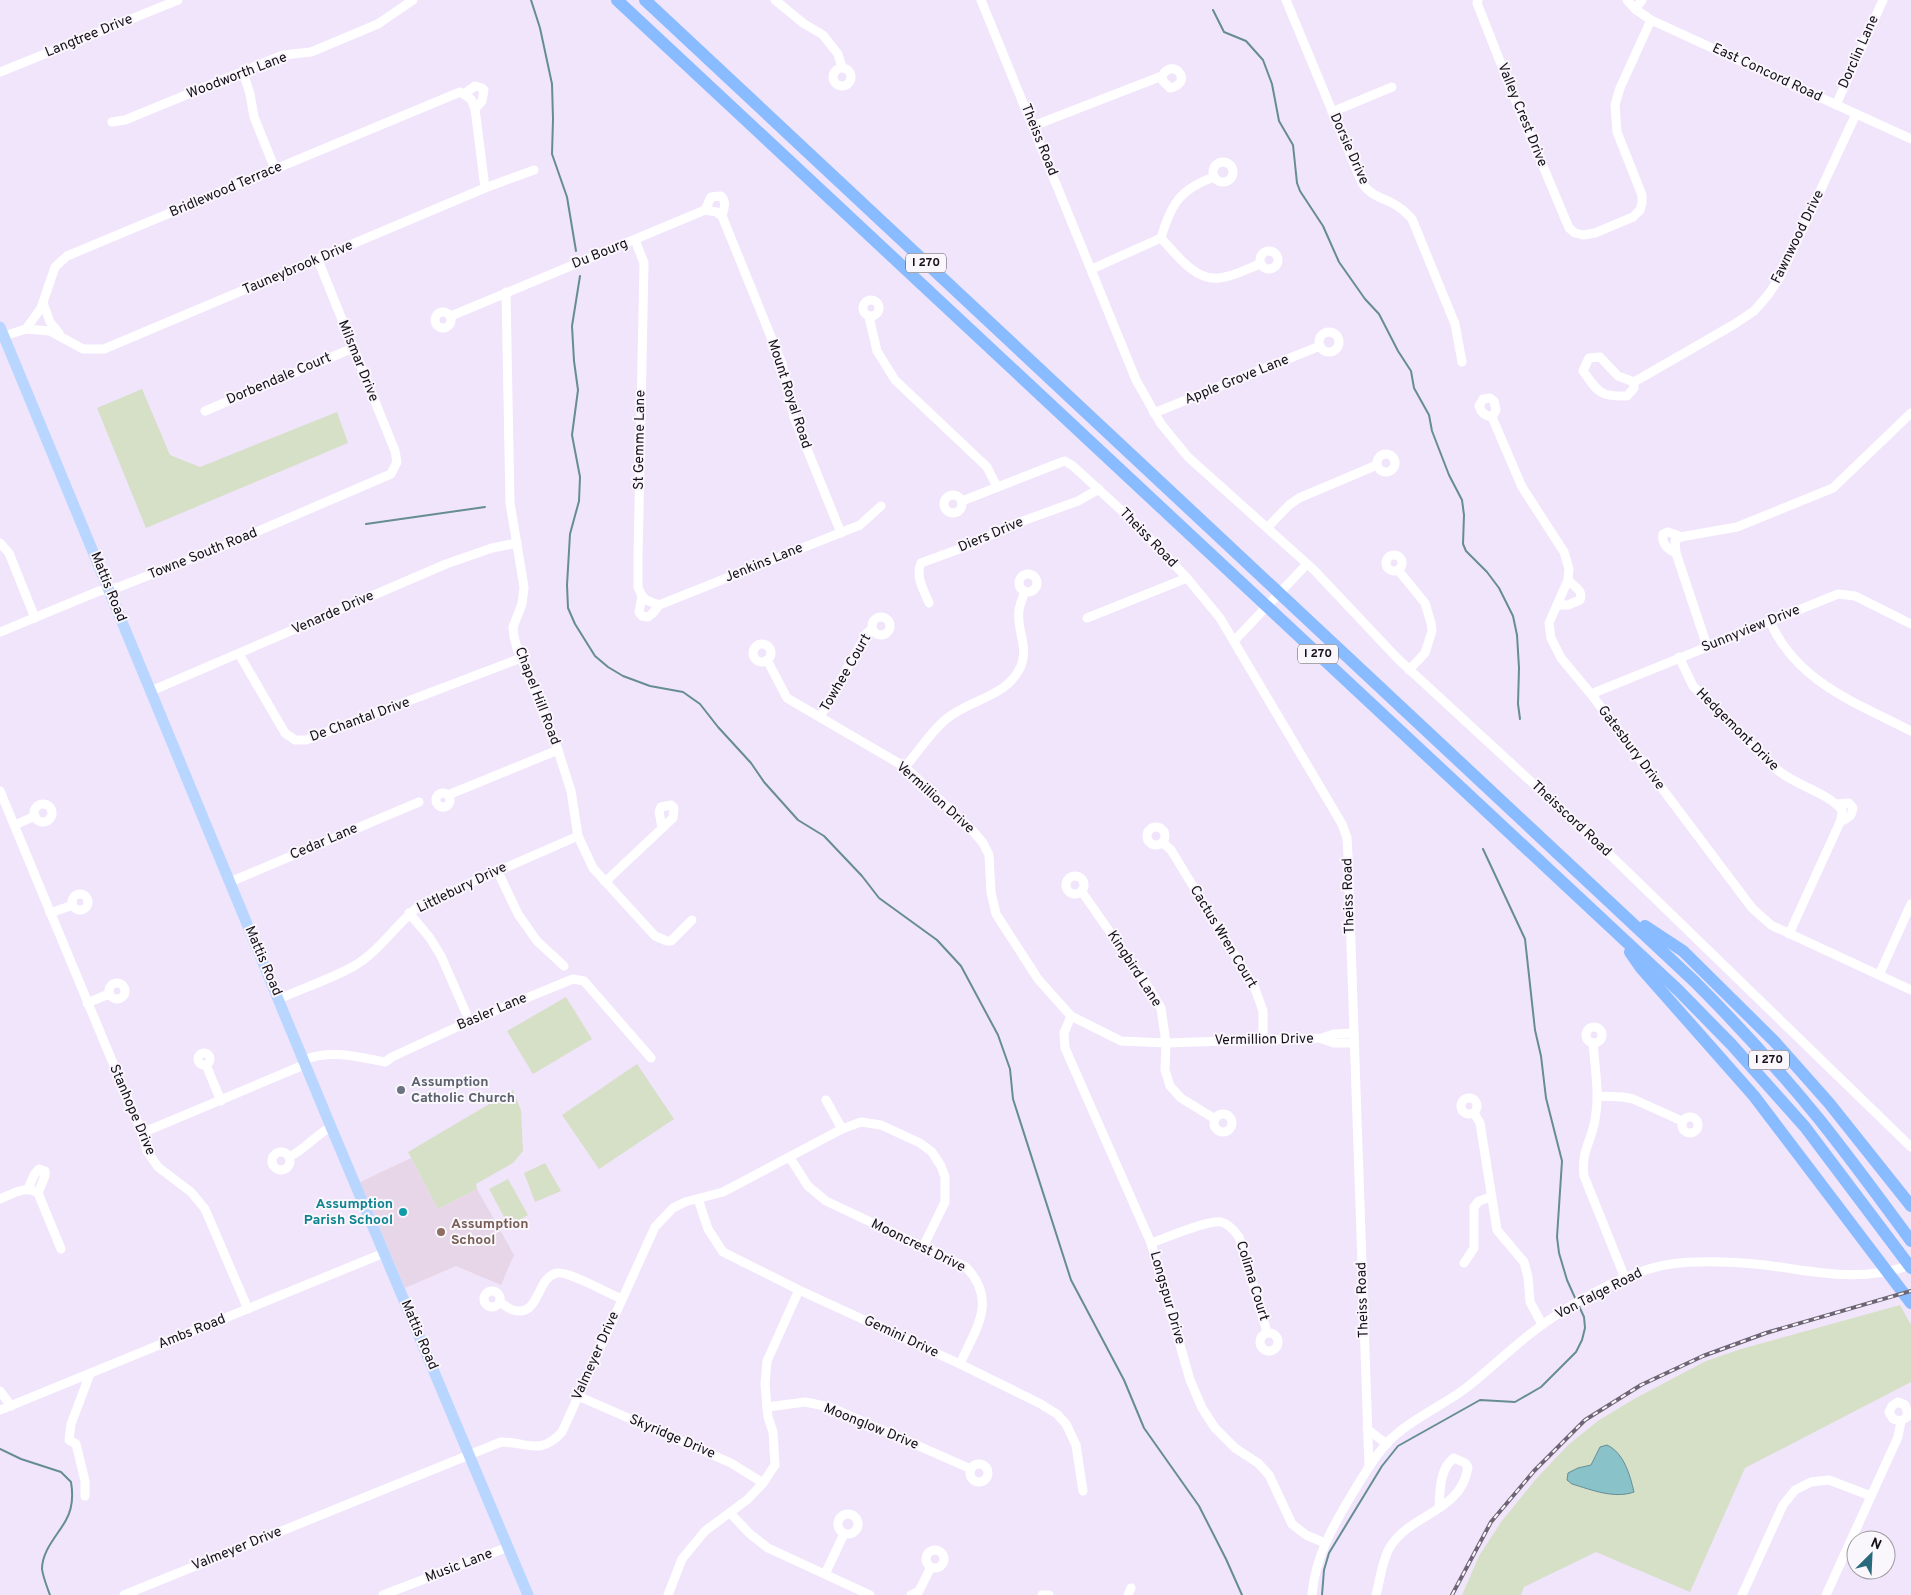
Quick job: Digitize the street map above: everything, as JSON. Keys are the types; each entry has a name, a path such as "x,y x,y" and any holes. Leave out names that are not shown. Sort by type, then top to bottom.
{"highway":[{"name":"I 270","path":"617,0 1678,990 1750,1064 1804,1127 1911,1266"},
{"name":"I 270","path":"645,0 1694,981 1770,1062 1835,1140 1908,1236"},
{"path":"1614,905 1684,951 1748,1014 1829,1103 1911,1206"},
{"path":"1616,932 1640,968 1754,1096 1911,1303"}],"main road":[{"name":"Mattis Road","path":"2,332 331,1128 528,1595"}],"street":[{"name":"Langtree Drive","path":"0,72 178,0"},
{"name":"Woodworth Lane","path":"112,122 125,120 283,55 311,52 378,24 413,0"},
{"path":"775,0 803,23 823,35 838,54 842,67"},
{"name":"Theiss Road","path":"982,0 1136,380 1154,413 1188,457 1307,564"},
{"name":"Dorsie Drive","path":"1286,0 1362,184 1367,191 1393,203 1412,218 1455,324 1462,362"},
{"name":"Valley Crest Drive","path":"1478,0 1477,3 1514,96 1569,228 1583,235 1594,233 1633,217 1640,210 1642,196 1617,132 1615,105 1620,88 1651,20"},
{"name":"East Concord Road","path":"1627,0 1651,20 1911,139"},
{"path":"1635,8 1642,0"},
{"name":"Dorclin Lane","path":"1836,105 1883,0"},
{"path":"243,72 250,94 254,117 275,169"},
{"path":"1034,126 1162,76"},
{"name":"Bridlewood Terrace","path":"464,94 475,86 484,90 482,101 475,109"},
{"path":"1332,112 1392,87"},
{"name":"Bridlewood Terrace","path":"26,329 41,308 55,267 67,256 460,92 471,98 475,109 485,188"},
{"name":"Fawnwood Drive","path":"1634,382 1734,325 1754,311 1768,294 1784,269 1856,114"},
{"name":"Tauneybrook Drive","path":"2,332 26,329 50,331 83,349 104,349 485,188 534,170"},
{"path":"1092,269 1160,238 1166,221 1178,198 1187,190 1214,177"},
{"name":"Du Bourg","path":"451,316 705,210 711,197 721,196 725,205 722,216"},
{"path":"705,210 716,212 722,216"},
{"name":"Mount Royal Road","path":"722,216 782,364 794,417 841,533"},
{"path":"1160,238 1201,276 1220,278 1260,264"},
{"name":"St Gemme Lane","path":"635,240 644,263 638,557 638,587 642,596 639,612 642,616 648,617 654,613 659,605"},
{"name":"Milsmar Drive","path":"318,260 395,451 397,462"},
{"name":"Chapel Hill Road","path":"506,292 510,503 524,587 522,604 513,627 515,642 558,750 570,791 578,836 593,868 645,927 660,938 671,941 692,920"},
{"name":"Tauneybrook Drive","path":"43,303 50,322 62,337"},
{"path":"869,317 878,351 895,380 987,467 997,487 962,501"},
{"name":"Apple Grove Lane","path":"1154,413 1320,346"},
{"name":"Dorbendale Court","path":"205,411 353,348"},
{"name":"Fawnwood Drive","path":"1600,357 1618,376 1634,382 1634,388 1627,396 1614,396 1597,391 1583,372 1589,358 1600,357"},
{"path":"1676,553 1665,546 1662,539 1663,534 1668,532 1682,536 1737,527 1833,488 1911,413"},
{"path":"1492,418 1522,487 1564,552 1569,569 1568,580 1579,590 1580,600 1568,605 1556,605"},
{"name":"Towne South Road","path":"0,632 99,591 119,587 226,545 361,488 391,474 397,462"},
{"name":"Theiss Road","path":"997,487 1065,462 1073,466 1139,527 1216,613 1333,807 1345,832 1348,857 1369,1467"},
{"path":"1268,527 1289,505 1299,498 1377,466"},
{"name":"Diers Drive","path":"929,603 919,578 918,572 921,563 973,544 1008,526 1078,501 1099,489"},
{"name":"Jenkins Lane","path":"659,605 841,533 860,524 881,506"},
{"path":"1682,536 1675,541 1676,553 1707,646"},
{"path":"0,543 9,553 35,618"},
{"name":"Venarde Drive","path":"151,691 446,564 492,548 517,543"},
{"path":"1234,641 1307,564"},
{"name":"Theisscord Road","path":"1307,564 1409,670 1602,848 1911,1148"},
{"path":"1398,570 1425,603 1432,631 1425,653 1409,670"},
{"path":"1087,618 1186,578"},
{"name":"Gatesbury Drive","path":"1568,580 1549,623 1551,638 1561,658 1591,694 1752,908 1771,925 1911,990"},
{"path":"905,767 943,721 956,711 1001,690 1012,682 1021,666 1024,654 1019,610 1025,591"},
{"name":"Sunnyview Drive","path":"1591,694 1838,594 1855,596 1911,624"},
{"path":"642,596 646,600 659,605"},
{"path":"1770,622 1777,638 1801,666 1826,687 1911,731"},
{"name":"Towhee Court","path":"820,717 867,633 872,629"},
{"name":"De Chantal Drive","path":"239,654 285,733 295,740 306,740 521,658"},
{"name":"Hedgemont Drive","path":"1679,657 1692,686 1776,769 1784,776 1836,804 1842,810 1841,819 1789,934"},
{"name":"Vermillion Drive","path":"767,660 787,698 905,767 972,830 983,843 988,855 991,892 996,914 1038,979 1071,1016 1121,1041 1166,1043 1322,1038 1334,1034 1354,1033"},
{"path":"448,795 558,750"},
{"name":"Stanhope Drive","path":"0,792 142,1133 147,1151 158,1167 191,1192 205,1209 248,1309"},
{"name":"Cedar Lane","path":"230,882 419,802"},
{"path":"15,826 35,816"},
{"path":"605,882 662,827"},
{"name":"Littlebury Drive","path":"278,999 354,966 377,948 420,905 578,836"},
{"name":"Cactus Wren Court","path":"1163,843 1171,850 1254,986 1263,1011 1263,1040"},
{"path":"497,870 518,914 527,928 537,941 564,966"},
{"name":"Kingbird Lane","path":"1082,892 1150,988 1161,1008 1166,1043 1165,1070 1170,1086 1181,1098 1215,1120"},
{"path":"1879,975 1911,904"},
{"path":"50,913 73,905"},
{"path":"409,914 430,938 441,956 466,1013"},
{"name":"Basler Lane","path":"305,1062 318,1054 336,1054 385,1062 470,1021 573,979 584,982 651,1058"},
{"path":"88,1003 109,994"},
{"name":"Longspur Drive","path":"1071,1016 1064,1033 1065,1048 1151,1243 1190,1380 1202,1408 1215,1428 1235,1448 1258,1464 1269,1475 1292,1524 1306,1535 1325,1543"},
{"name":"Vermillion Drive","path":"1322,1038 1334,1043 1354,1043"},
{"path":"1593,1044 1597,1096 1595,1120 1584,1154 1584,1170 1625,1278"},
{"path":"142,1133 222,1101 305,1062"},
{"path":"206,1065 222,1101"},
{"path":"1597,1096 1623,1096 1682,1121"},
{"path":"826,1100 842,1129"},
{"path":"1474,1113 1480,1123 1497,1230 1524,1262 1530,1302 1542,1324"},
{"name":"Valmeyer Drive","path":"124,1595 501,1442 540,1447 552,1442 562,1432 654,1227 673,1208 685,1202 723,1192 842,1129 861,1122 881,1125 920,1143 932,1152 941,1166 945,1177 945,1202 923,1247"},
{"path":"289,1157 300,1152 322,1132 331,1128"},
{"name":"Mooncrest Drive","path":"790,1158 808,1186 826,1201 966,1267 976,1277 982,1290 984,1303 982,1315 960,1364"},
{"path":"0,1199 33,1191 61,1249"},
{"path":"1464,1262 1474,1248 1474,1207 1479,1201 1491,1197"},
{"name":"Gemini Drive","path":"698,1199 708,1229 723,1252 799,1290 960,1364 1039,1403 1057,1414 1066,1424 1076,1445 1083,1491"},
{"name":"Colima Court","path":"1151,1243 1206,1224 1220,1222 1229,1225 1239,1237 1267,1332"},
{"name":"Ambs Road","path":"0,1410 384,1253"},
{"name":"Von Talge Road","path":"1387,1444 1399,1432 1467,1388 1542,1324 1625,1278 1651,1268 1683,1263 1744,1263 1834,1276 1869,1274 1911,1266"},
{"path":"500,1302 514,1310 522,1310 533,1305 548,1278 557,1273 568,1274 622,1300"},
{"path":"668,1595 682,1559 705,1531 748,1499 763,1484 775,1465 773,1432 768,1417 765,1384 767,1362 799,1290"},
{"path":"85,1496 84,1481 76,1444 69,1440 71,1424 90,1374"},
{"path":"0,1391 11,1406"},
{"name":"Skyridge Drive","path":"578,1396 731,1463 763,1484"},
{"name":"Moonglow Drive","path":"767,1407 805,1402 830,1407 971,1470"},
{"path":"1826,1595 1898,1437 1901,1421"},
{"path":"1312,1595 1318,1562 1325,1543 1369,1467 1387,1444 1367,1429"},
{"path":"1376,1595 1389,1548 1403,1531 1440,1508 1453,1499 1464,1484 1468,1467 1460,1460 1454,1458 1450,1461 1440,1483 1440,1508"},
{"path":"1742,1595 1783,1505 1795,1490 1811,1482 1829,1480 1871,1496"},
{"path":"730,1513 750,1534 768,1548 870,1595"},
{"path":"825,1574 844,1534"},
{"name":"Music Lane","path":"383,1595 508,1547"},
{"path":"917,1594 931,1567"},
{"path":"1042,1595 1049,1595"}],"shaded area":[{"path":"142,389 170,455 200,467 337,412 348,443 146,528 97,408"},
{"path":"566,997 592,1039 533,1074 507,1031"},
{"path":"637,1064 674,1119 599,1169 562,1115"},
{"path":"513,1090 521,1110 523,1151 513,1163 476,1184 477,1189 438,1209 408,1152"},
{"name":"Assumption School","path":"411,1158 438,1209 477,1189 514,1255 501,1285 456,1266 405,1288 360,1182"},
{"path":"545,1163 561,1191 535,1202 524,1173"},
{"path":"508,1179 528,1215 509,1226 489,1189"},
{"path":"1900,1305 1911,1325 1911,1382 1745,1468 1690,1592 1596,1552 1524,1587 1521,1595 1462,1595 1479,1556 1501,1522 1536,1479 1568,1445 1599,1420 1634,1399 1706,1361 1741,1349","holes":["1600,1447 1613,1495 1572,1484 1567,1480 1578,1468 1591,1465"]},
{"path":"1607,1445 1618,1453 1622,1459 1634,1492 1619,1495 1603,1493 1572,1484 1567,1480 1568,1473 1591,1465 1600,1447"}],"waterway":[{"path":"531,0 540,28 552,84 552,154 567,197 576,251"},
{"path":"1213,10 1224,32 1246,41 1263,60 1272,84 1279,121 1293,145 1297,183 1300,191 1323,226 1339,262 1365,299 1379,314 1398,351 1411,371 1414,388 1429,415 1432,431 1449,475 1462,500 1464,515 1463,544 1466,551 1487,572 1499,588 1513,616 1517,635 1520,719"},
{"path":"580,276 572,326 578,390 572,435 580,477 579,501 570,534 567,585 568,608 575,624 595,656 608,667 623,676 650,686 683,692 700,704 798,820 824,836 862,876 879,898 937,940 961,966 998,1035 1010,1069 1013,1099 1071,1280 1124,1380 1144,1428 1199,1506 1242,1595"},
{"path":"366,524 485,507"},
{"path":"1483,849 1525,939 1535,1030 1541,1056 1546,1098 1562,1161 1557,1237 1559,1253 1567,1280 1576,1300"},
{"path":"1322,1595 1324,1570 1329,1553 1382,1466 1398,1446 1480,1400 1515,1402 1541,1387 1576,1352 1582,1340 1585,1328 1584,1317 1578,1304"},
{"path":"0,1449 21,1459 61,1472 71,1482 70,1511 47,1549 43,1562 42,1569 50,1595"}],"railway":[{"path":"1452,1595 1491,1522 1534,1471 1585,1420 1641,1385 1703,1356 1766,1333 1911,1291"}],"place":[{"name":"Assumption Catholic Church","path":"401,1090"},
{"name":"Assumption Parish School","path":"403,1212"},
{"name":"Assumption School","path":"441,1232"}]}
